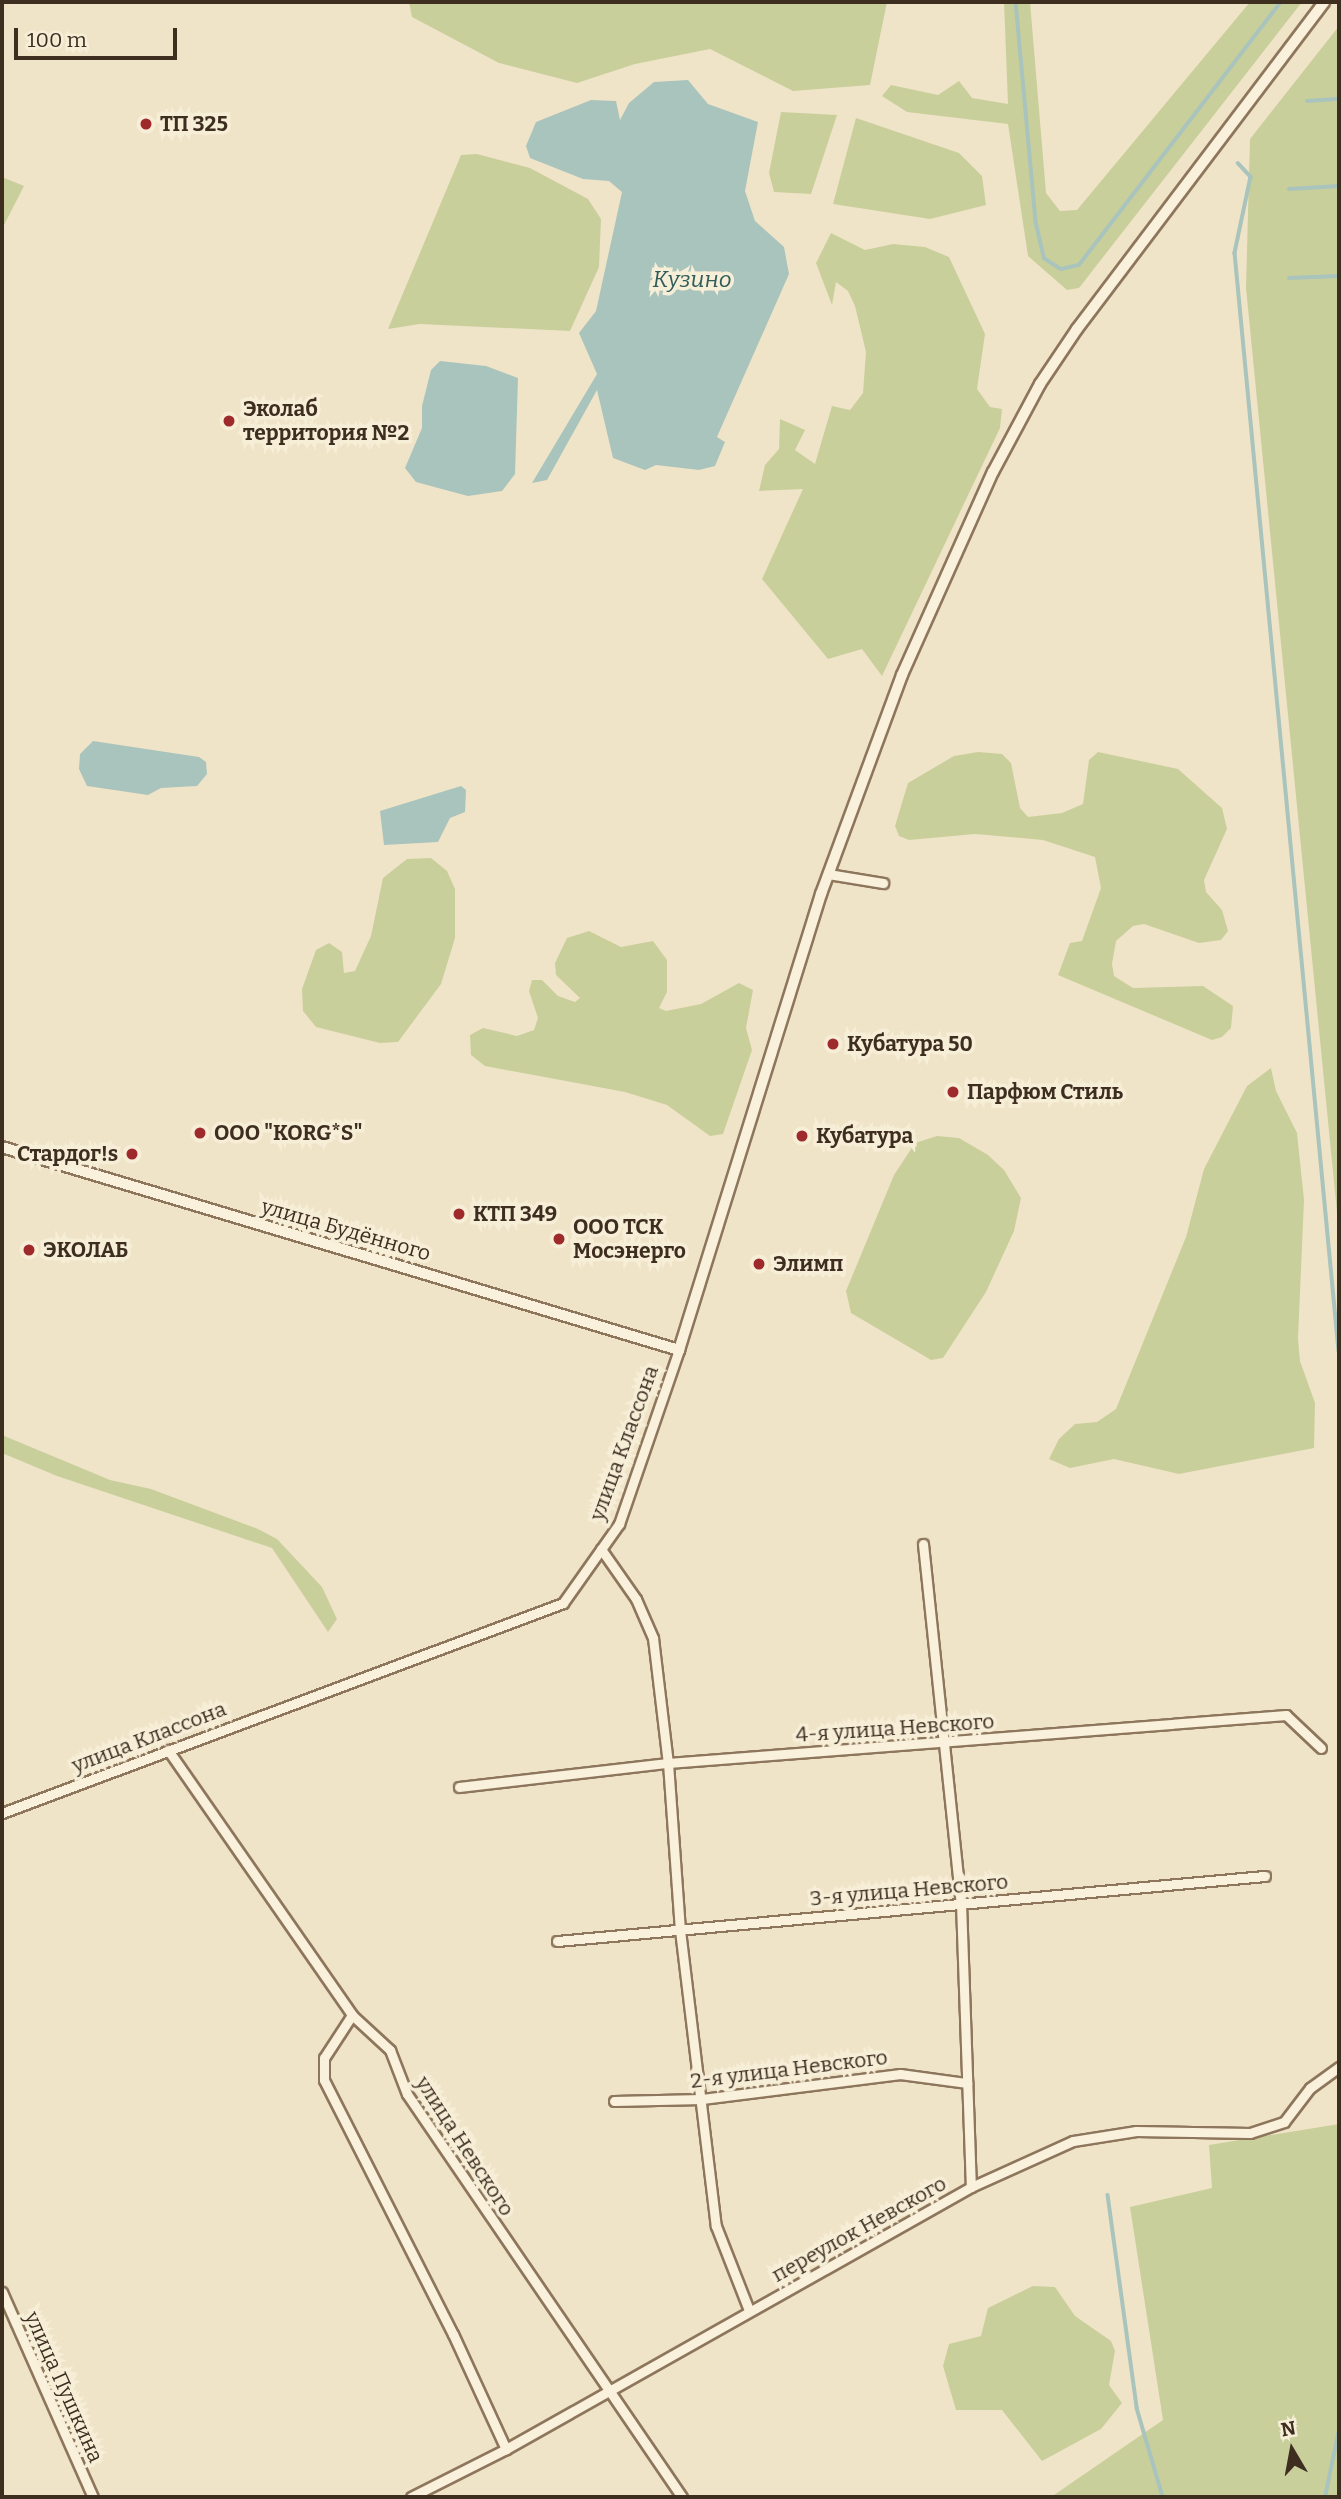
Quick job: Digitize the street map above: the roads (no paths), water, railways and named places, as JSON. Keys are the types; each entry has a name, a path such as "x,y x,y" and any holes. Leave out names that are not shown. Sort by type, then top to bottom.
{"street":[{"name":"улица Классона","path":"2,1813 563,1603 619,1524 679,1350 828,874 902,675 993,472 1040,384 1324,2"},
{"path":"828,874 883,883"},
{"name":"улица Будённого","path":"2,1147 679,1350"},
{"path":"923,1544 961,1903 971,2187"},
{"path":"601,1549 636,1599 653,1638 668,1763 680,1930 716,2226 749,2310"},
{"name":"4-я улица Невского","path":"459,1787 668,1763 1286,1715 1321,1748"},
{"name":"улица Невского","path":"168,1750 352,2015 390,2050 407,2094 682,2497"},
{"name":"3-я улица Невского","path":"556,1941 1265,1876"},
{"path":"352,2015 324,2058 324,2080 448,2322 506,2449"},
{"name":"переулок Невского","path":"411,2497 506,2449 971,2187 1073,2141 1136,2131 1261,2129 1284,2122 1310,2088 1339,2067"},
{"name":"2-я улица Невского","path":"614,2101 702,2099 900,2074 967,2083"},
{"name":"улица Пушкина","path":"2,2292 93,2497"}],"water":[{"name":"Кузино","path":"688,80 708,104 758,122 745,191 755,221 784,247 789,274 717,437 725,442 715,466 699,470 656,465 645,470 613,458 597,390 547,480 532,483 597,374 579,333 596,311 622,192 609,181 583,179 530,158 526,146 536,122 591,100 616,101 620,120 629,103 654,82"},
{"path":"440,361 486,366 518,378 515,474 502,491 468,496 416,482 405,468 422,428 422,406 431,370"},
{"path":"93,741 199,757 206,762 207,774 197,786 161,788 148,795 87,786 79,769 80,754"},
{"path":"461,786 466,790 465,812 450,818 438,842 384,845 380,811"}],"waterway":[{"path":"1016,2 1036,222 1044,258 1061,269 1079,265 1281,2"},
{"path":"1307,101 1339,99"},
{"path":"1238,163 1251,177 1235,253 1339,1351"},
{"path":"1289,189 1339,186"},
{"path":"1289,278 1339,276"},
{"path":"1108,2195 1137,2408 1163,2497"},
{"path":"1325,2497 1339,2430"}],"place":[{"name":"ТП 325","path":"146,124"},
{"name":"Эколаб территория №2","path":"229,421"},
{"name":"Кубатура 50","path":"833,1044"},
{"name":"Парфюм Стиль","path":"953,1092"},
{"name":"ООО \"KORG*S\"","path":"200,1133"},
{"name":"Кубатура","path":"802,1136"},
{"name":"Стардог!s","path":"132,1154"},
{"name":"КТП 349","path":"459,1214"},
{"name":"ООО ТСК Мосэнерго","path":"559,1239"},
{"name":"ЭКОЛАБ","path":"29,1250"},
{"name":"Элимп","path":"759,1264"}]}
